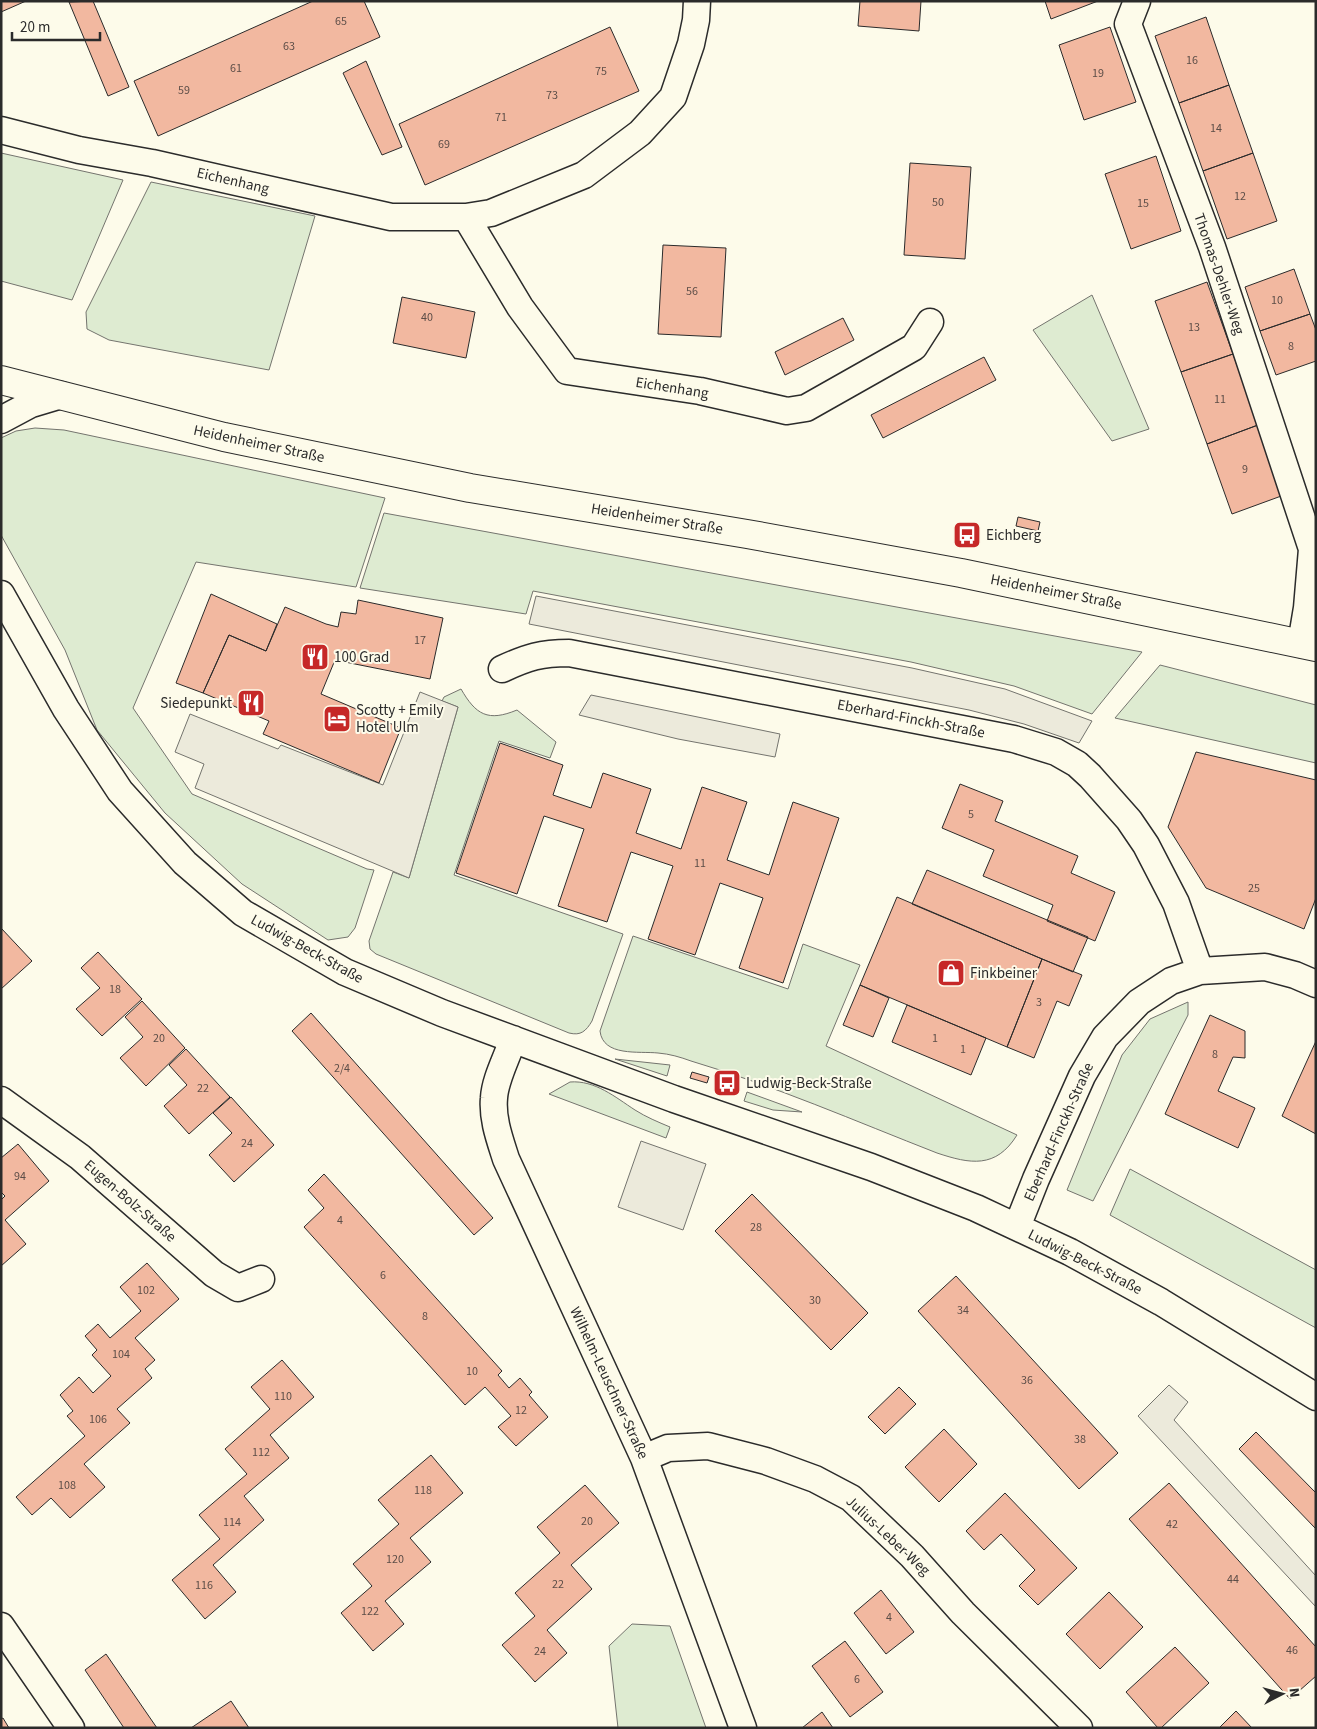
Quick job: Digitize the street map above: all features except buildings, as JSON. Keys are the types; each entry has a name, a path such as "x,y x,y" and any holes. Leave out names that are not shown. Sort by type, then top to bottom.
{"main road":[{"name":"Heidenheimer Straße","path":"1,380 224,437 460,486 747,534 961,573 1308,645"}],"street":[{"name":"Eichenhang","path":"1,130 79,150 152,163 391,217 466,217 491,213 584,175 640,133 673,97 691,44 696,20 697,1"},
{"name":"Thomas-Dehler-Weg","path":"1137,1 1128,24 1212,248 1314,549 1307,608 1308,645"},
{"name":"Eichenhang","path":"466,217 520,307 567,371 700,391 787,411 806,408 914,347 930,322"},
{"path":"1,420 32,404 61,395"},
{"name":"Ludwig-Beck-Straße","path":"1,594 66,709 120,791 185,864 243,913 345,972 442,1013 674,1099 880,1170 976,1208 1070,1252 1161,1302 1316,1397"},
{"name":"Eberhard-Finckh-Straße","path":"502,669 529,657 549,653 569,653 1014,739 1056,752 1077,764 1090,776 1129,820 1146,845 1176,903 1200,971"},
{"name":"Eberhard-Finckh-Straße","path":"1018,1227 1082,1076 1105,1037 1139,1002 1170,981 1200,971 1265,967 1295,974 1316,984"},
{"name":"Wilhelm-Leuschner-Straße","path":"513,1039 496,1086 494,1099 500,1141 512,1175 644,1458 743,1728"},
{"name":"Eugen-Bolz-Straße","path":"1,1100 80,1157 214,1274 238,1288 261,1279"},
{"name":"Julius-Leber-Weg","path":"644,1458 668,1448 708,1446 766,1460 815,1479 851,1498 912,1556 963,1613 1079,1728"},
{"path":"1,1626 71,1728"}],"green space":[{"path":"1,153 123,180 72,300 1,281"},
{"path":"151,182 315,216 269,370 109,340 87,329 86,312"},
{"path":"1092,295 1149,429 1112,441 1033,330"},
{"path":"35,428 64,430 385,498 356,587 196,562 133,708 192,794 367,869 374,870 355,928 348,937 328,940 242,884 165,813 97,730 65,650 1,535 1,438 16,431"},
{"path":"384,513 1142,652 1092,714 1014,686 911,662 533,591 526,614 360,588"},
{"path":"1160,665 1316,705 1316,763 1115,718"},
{"path":"461,689 472,705 484,714 507,714 517,710 556,742 550,758 499,741 454,875 623,934 592,1021 580,1033 569,1033 376,954 370,949 369,941 393,872 409,878 458,707 442,701 444,697"},
{"path":"633,936 788,989 803,944 860,965 826,1046 1017,1135 1009,1146 991,1159 982,1161 960,1160 937,1153 753,1081 683,1058 658,1053 615,1049 603,1039 600,1031"},
{"path":"1188,1002 1188,1015 1093,1201 1067,1190 1122,1055 1150,1019"},
{"path":"615,1059 670,1065 667,1076"},
{"path":"570,1082 579,1082 596,1087 643,1115 670,1127 666,1138 549,1094"},
{"path":"747,1092 802,1112 773,1110 744,1101"},
{"path":"1130,1169 1316,1270 1316,1328 1110,1215"},
{"path":"632,1624 670,1626 706,1728 618,1728 609,1646"}],"shaded area":[{"path":"536,596 912,668 1005,689 1092,721 1079,743 1024,724 969,710 529,624"},
{"path":"420,692 458,707 409,878 195,788 204,764 175,752 190,714 278,749 281,745 383,785"},
{"path":"591,695 780,734 775,757 678,739 579,715"},
{"path":"641,1141 706,1164 683,1230 618,1207"},
{"path":"1169,1385 1188,1402 1174,1420 1316,1576 1316,1607 1138,1416"}],"place":[{"name":"Eichberg","path":"967,535"},
{"name":"100 Grad","path":"315,657"},
{"name":"Siedepunkt","path":"251,703"},
{"name":"Scotty + Emily Hotel Ulm","path":"337,719"},
{"name":"Finkbeiner","path":"951,973"},
{"name":"Ludwig-Beck-Straße","path":"727,1083"}]}
